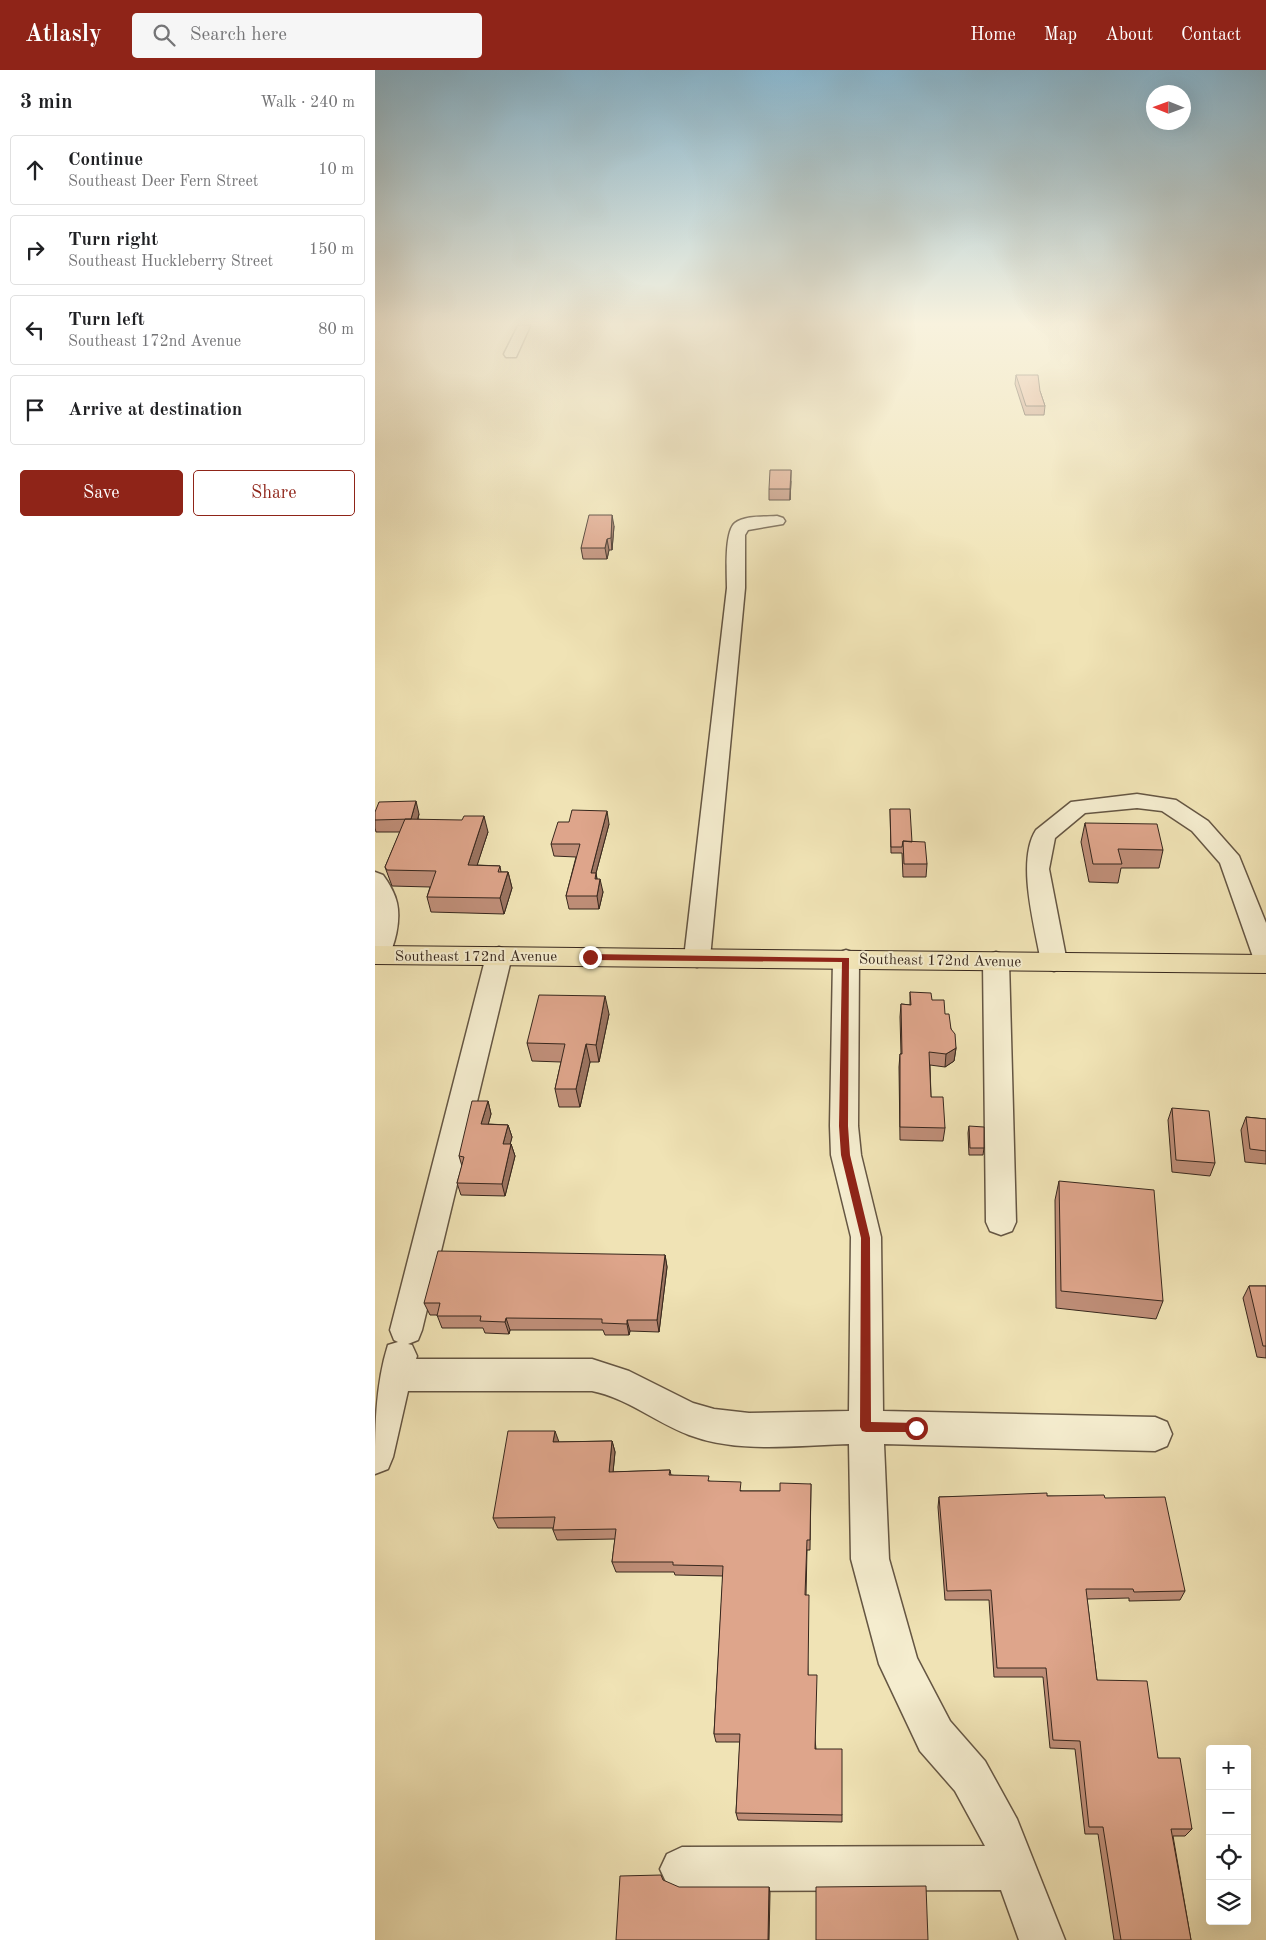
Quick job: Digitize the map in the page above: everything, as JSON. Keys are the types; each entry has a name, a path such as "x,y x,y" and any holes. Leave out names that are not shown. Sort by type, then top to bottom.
{"main road":[{"name":"Southeast 172nd Avenue","path":"376,955 1266,964"}],"street":[{"path":"697,958 736,588 737,535 741,527 751,523 777,521"},
{"path":"1055,962 1037,869 1044,835 1079,807 1137,801 1168,805 1176,810 1200,826 1231,861 1266,957"},
{"path":"375,880 385,904 383,931 376,955"},
{"path":"375,1457 499,956"},
{"path":"846,960 844,1126 846,1155 866,1238 866,1427 870,1559 899,1664 935,1736 970,1776 1002,1834 1042,1940"},
{"path":"996,961 1001,1222"},
{"path":"401,1353 609,1378 630,1386 682,1416 731,1428 749,1430 866,1427 1155,1434"},
{"path":"682,1869 1015,1868"}],"building":[{"path":"770,470 791,470 790,489 769,489"},
{"path":"589,515 612,515 611,538 607,539 605,548 581,548"},
{"path":"416,801 411,819 375,820 375,812 379,802"},
{"path":"890,809 910,809 912,842 903,841 902,847 891,847"},
{"path":"572,810 607,811 591,873 596,873 595,879 600,879 597,896 566,896 580,844 551,844 558,822 569,822"},
{"path":"464,816 484,816 468,865 500,866 498,872 508,872 500,898 427,897 436,871 387,870 385,867 405,819 462,820"},
{"path":"1085,823 1157,824 1163,850 1118,849 1122,864 1093,864"},
{"path":"903,841 925,842 927,864 904,864"},
{"path":"910,992 931,993 932,1000 944,1000 945,1014 949,1014 951,1029 955,1034 956,1048 946,1054 929,1052 931,1097 943,1097 945,1128 900,1127 901,1004 911,1005"},
{"path":"539,995 605,996 596,1045 586,1044 576,1089 555,1089 565,1044 527,1043"},
{"path":"472,1101 488,1101 481,1124 508,1125 503,1144 511,1144 502,1184 457,1183 464,1157 459,1156"},
{"path":"1172,1108 1209,1111 1215,1163 1176,1160"},
{"path":"1246,1117 1266,1119 1266,1151 1250,1149"},
{"path":"969,1126 984,1127 984,1148 970,1148"},
{"path":"1059,1181 1154,1190 1163,1301 1061,1291"},
{"path":"438,1251 665,1255 657,1320 627,1320 627,1324 602,1323 602,1319 506,1318 505,1322 480,1321 481,1316 437,1316 440,1303 424,1303"},
{"path":"1249,1286 1266,1286 1266,1346 1263,1346"},
{"path":"508,1431 555,1431 553,1442 612,1441 609,1472 670,1470 669,1475 709,1476 708,1481 741,1482 740,1491 780,1491 780,1483 811,1484 810,1540 807,1540 805,1595 809,1595 808,1675 817,1675 815,1749 842,1749 842,1815 736,1813 740,1734 714,1734 723,1566 673,1565 673,1562 612,1562 616,1529 553,1530 555,1517 493,1518"},
{"path":"1047,1493 1047,1496 1104,1495 1105,1498 1165,1497 1185,1591 1134,1592 1133,1589 1086,1589 1097,1680 1147,1681 1158,1758 1180,1758 1192,1829 1171,1829 1191,1940 1121,1940 1103,1827 1089,1827 1080,1741 1053,1740 1046,1668 997,1668 991,1590 947,1591 939,1497"},
{"path":"661,1875 663,1880 679,1887 769,1887 768,1940 616,1940 620,1876"},
{"path":"926,1886 928,1940 816,1940 816,1887"}],"route":[{"path":"590,957 846,960 844,1126 846,1155 859,1202 866,1238 866,1427 916,1428"}]}
